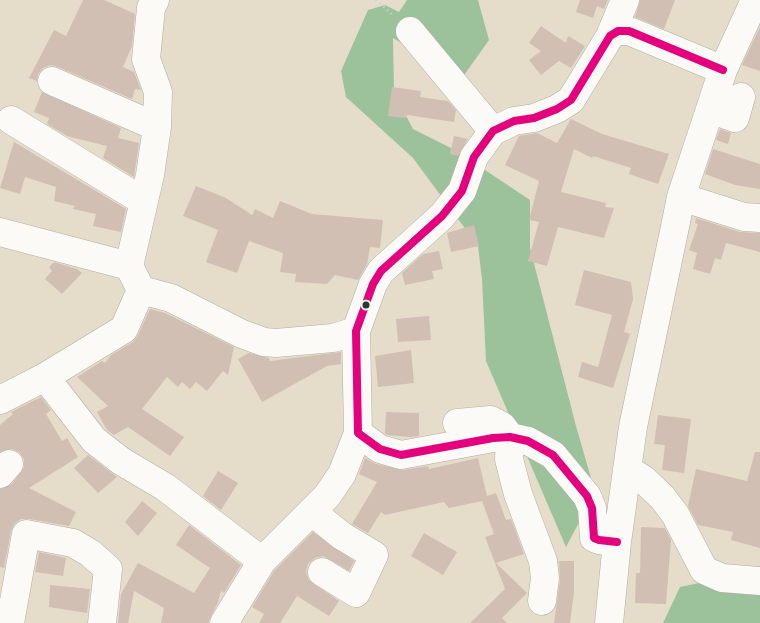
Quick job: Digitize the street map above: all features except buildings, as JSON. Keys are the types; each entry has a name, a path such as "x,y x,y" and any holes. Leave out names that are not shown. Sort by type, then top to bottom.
{"street":[{"path":"224,623 262,561 312,512 342,474 358,433 356,331 373,284 381,271 442,216 462,191 474,157 493,131 514,121 534,118 557,110 571,100 610,36 625,0"},
{"path":"609,623 617,542 633,427 658,301 682,197 723,70 755,0"},
{"path":"146,3 146,59 158,92 157,127 129,266 141,290 170,298 242,334 264,342 276,343 333,338 356,331"},
{"path":"410,31 493,131"},
{"path":"610,36 618,31 629,31 723,70"},
{"path":"52,81 157,127"},
{"path":"710,110 734,118 741,98"},
{"path":"11,120 143,201"},
{"path":"682,197 744,217 760,218"},
{"path":"0,232 129,266"},
{"path":"0,400 45,377 124,329 141,290"},
{"path":"45,377 94,440 121,462 165,487 262,561"},
{"path":"458,424 492,420 502,426 510,437 509,459 518,494 543,561 545,578 542,601"},
{"path":"358,433 380,449 401,455 474,440 510,437 528,441 553,455 586,496 592,508 594,538 617,542"},
{"path":"627,469 643,479 662,497 675,514 704,570 722,578 760,581"},
{"path":"312,512 342,536 374,555 356,593 322,572"},
{"path":"10,623 26,534 73,543 90,553 108,569 102,623"}],"green space":[{"path":"407,0 478,0 489,40 462,78 393,38 394,93 413,129 455,150 530,200 530,248 595,492 566,547 486,361 482,279 478,246 413,158 346,97 341,71 368,10 385,5 399,12"},
{"path":"709,581 760,587 760,623 663,623 680,587"}],"transit line":[{"path":"617,542 594,538 592,508 587,496 553,455 528,441 510,437 493,438 401,455 380,449 358,433 356,331 373,284 381,271 442,216 462,191 474,157 493,131 514,121 534,118 557,109 571,100 610,36 618,31 629,31 723,70"}]}
